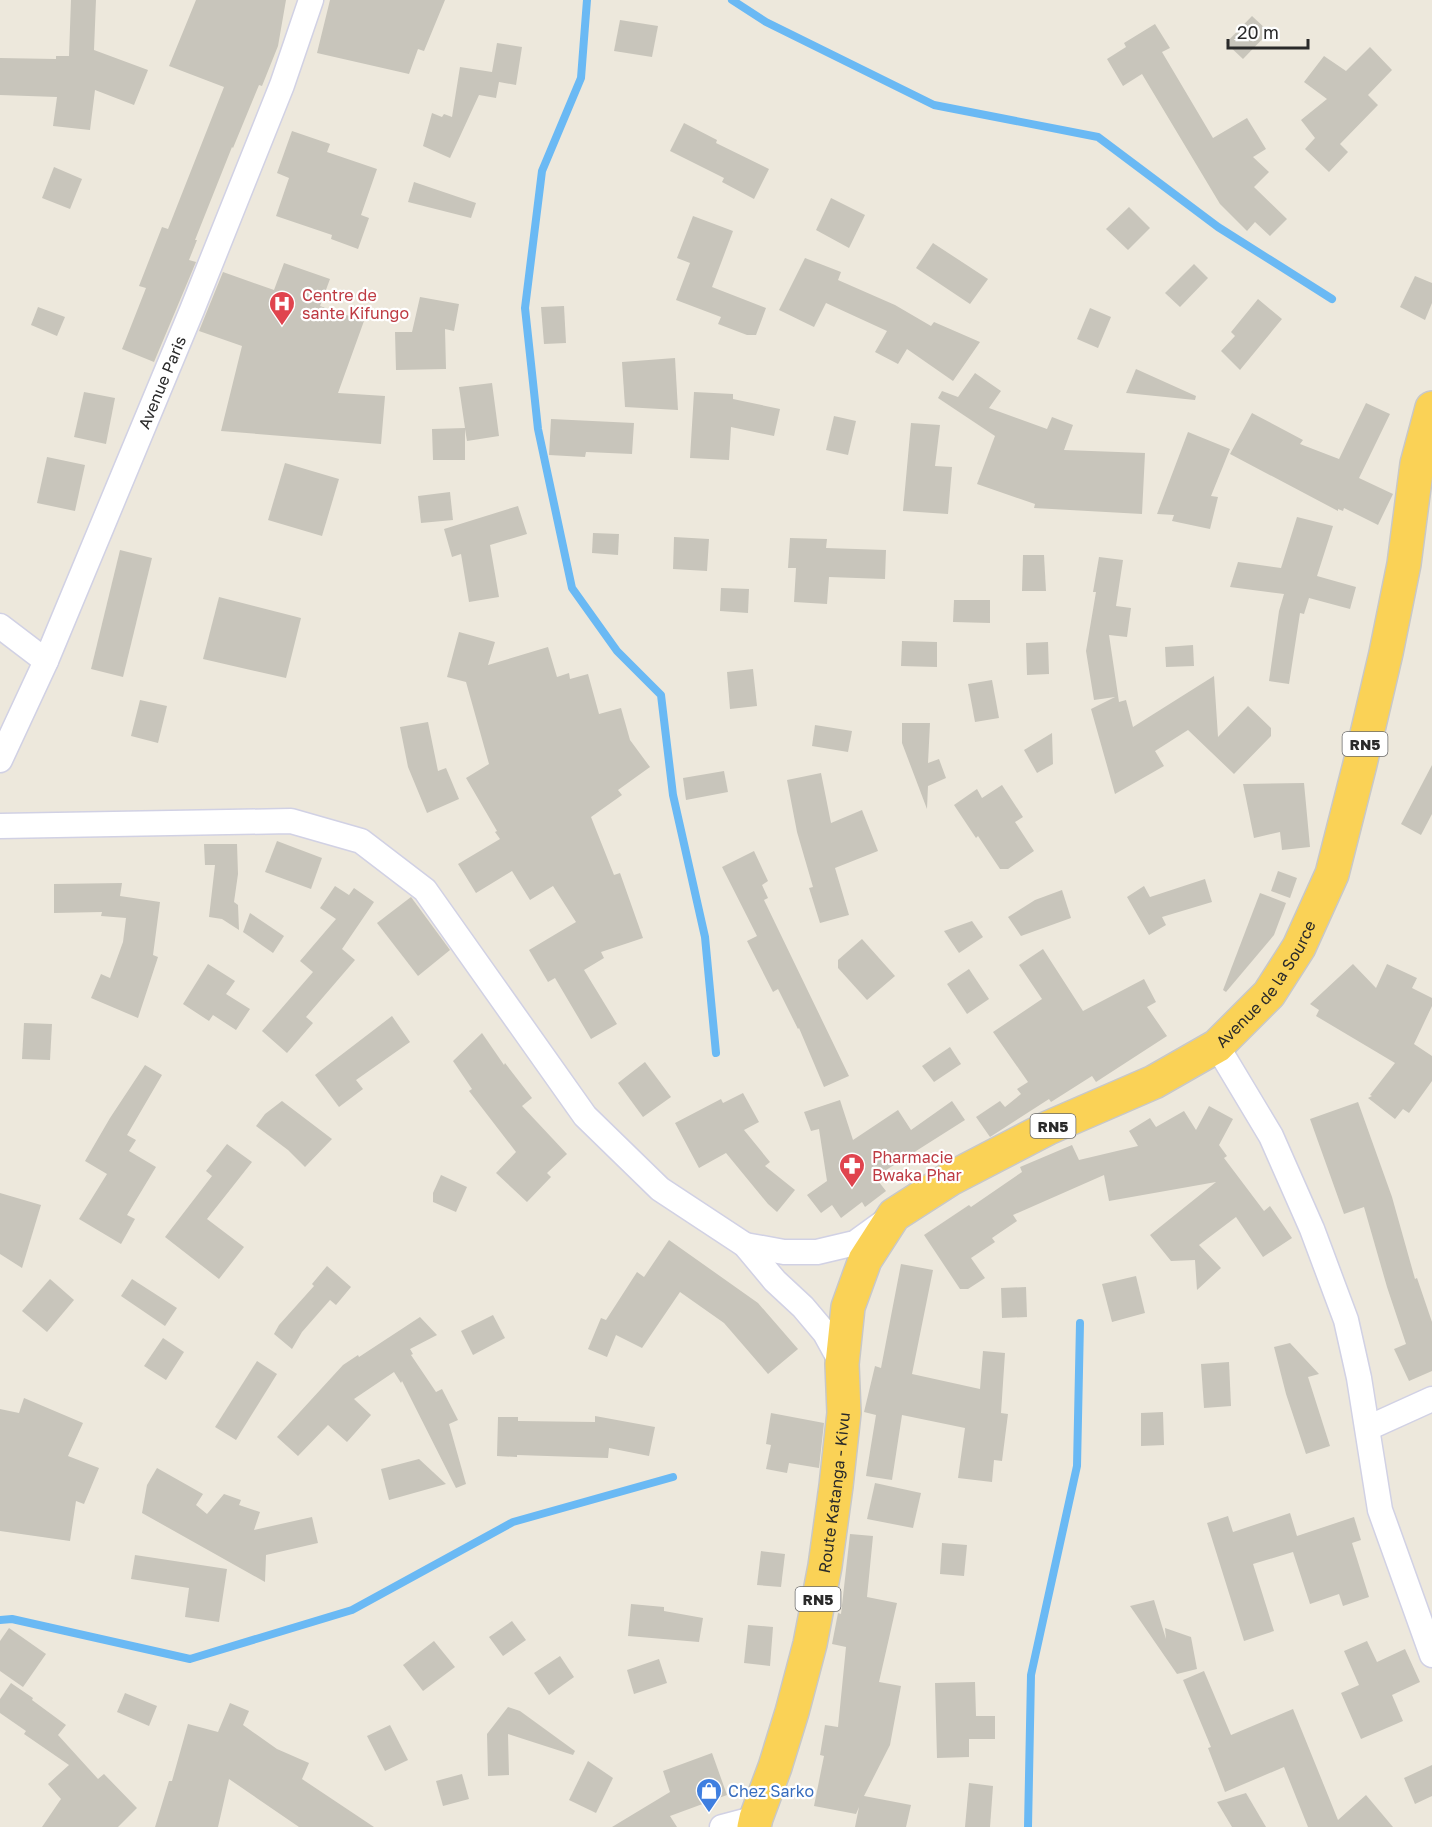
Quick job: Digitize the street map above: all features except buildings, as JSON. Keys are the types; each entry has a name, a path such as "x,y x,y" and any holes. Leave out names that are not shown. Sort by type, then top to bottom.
{"highway":[{"name":"Avenue de la Source","path":"842,1364 848,1307 865,1260 894,1215 950,1179 1048,1128 1154,1082 1217,1046 1269,994 1299,947 1332,874 1360,764 1404,564 1417,465 1432,408"},
{"name":"Route Katanga - Kivu","path":"755,1822 792,1712 810,1644 836,1486 844,1413 842,1364"}],"street":[{"name":"Avenue Paris","path":"0,760 46,661 197,299 282,85 311,0"},
{"path":"0,626 46,661"},
{"path":"0,826 291,821 361,841 425,890 585,1116 660,1189 745,1245 775,1281 803,1307 825,1333 842,1364"},
{"path":"1217,1046 1271,1136 1312,1229 1346,1320 1368,1428 1380,1510 1432,1655"},
{"path":"745,1245 784,1252 817,1252 855,1243 894,1215"},
{"path":"1368,1428 1432,1399"},
{"path":"722,1827 755,1822"}],"waterway":[{"path":"587,0 581,78 542,171 525,308 538,429 572,588 617,651 661,695 673,795 705,937 716,1053"},
{"path":"732,0 766,22 934,105 1098,137 1218,227 1332,299"},
{"path":"1028,1827 1031,1675 1077,1466 1080,1323"},
{"path":"0,1620 12,1619 190,1659 352,1610 513,1522 673,1477"}],"place":[{"name":"Centre de sante Kifungo","path":"282,327"},
{"name":"Pharmacie Bwaka Phar","path":"852,1189"},
{"name":"Chez Sarko","path":"709,1814"}]}
